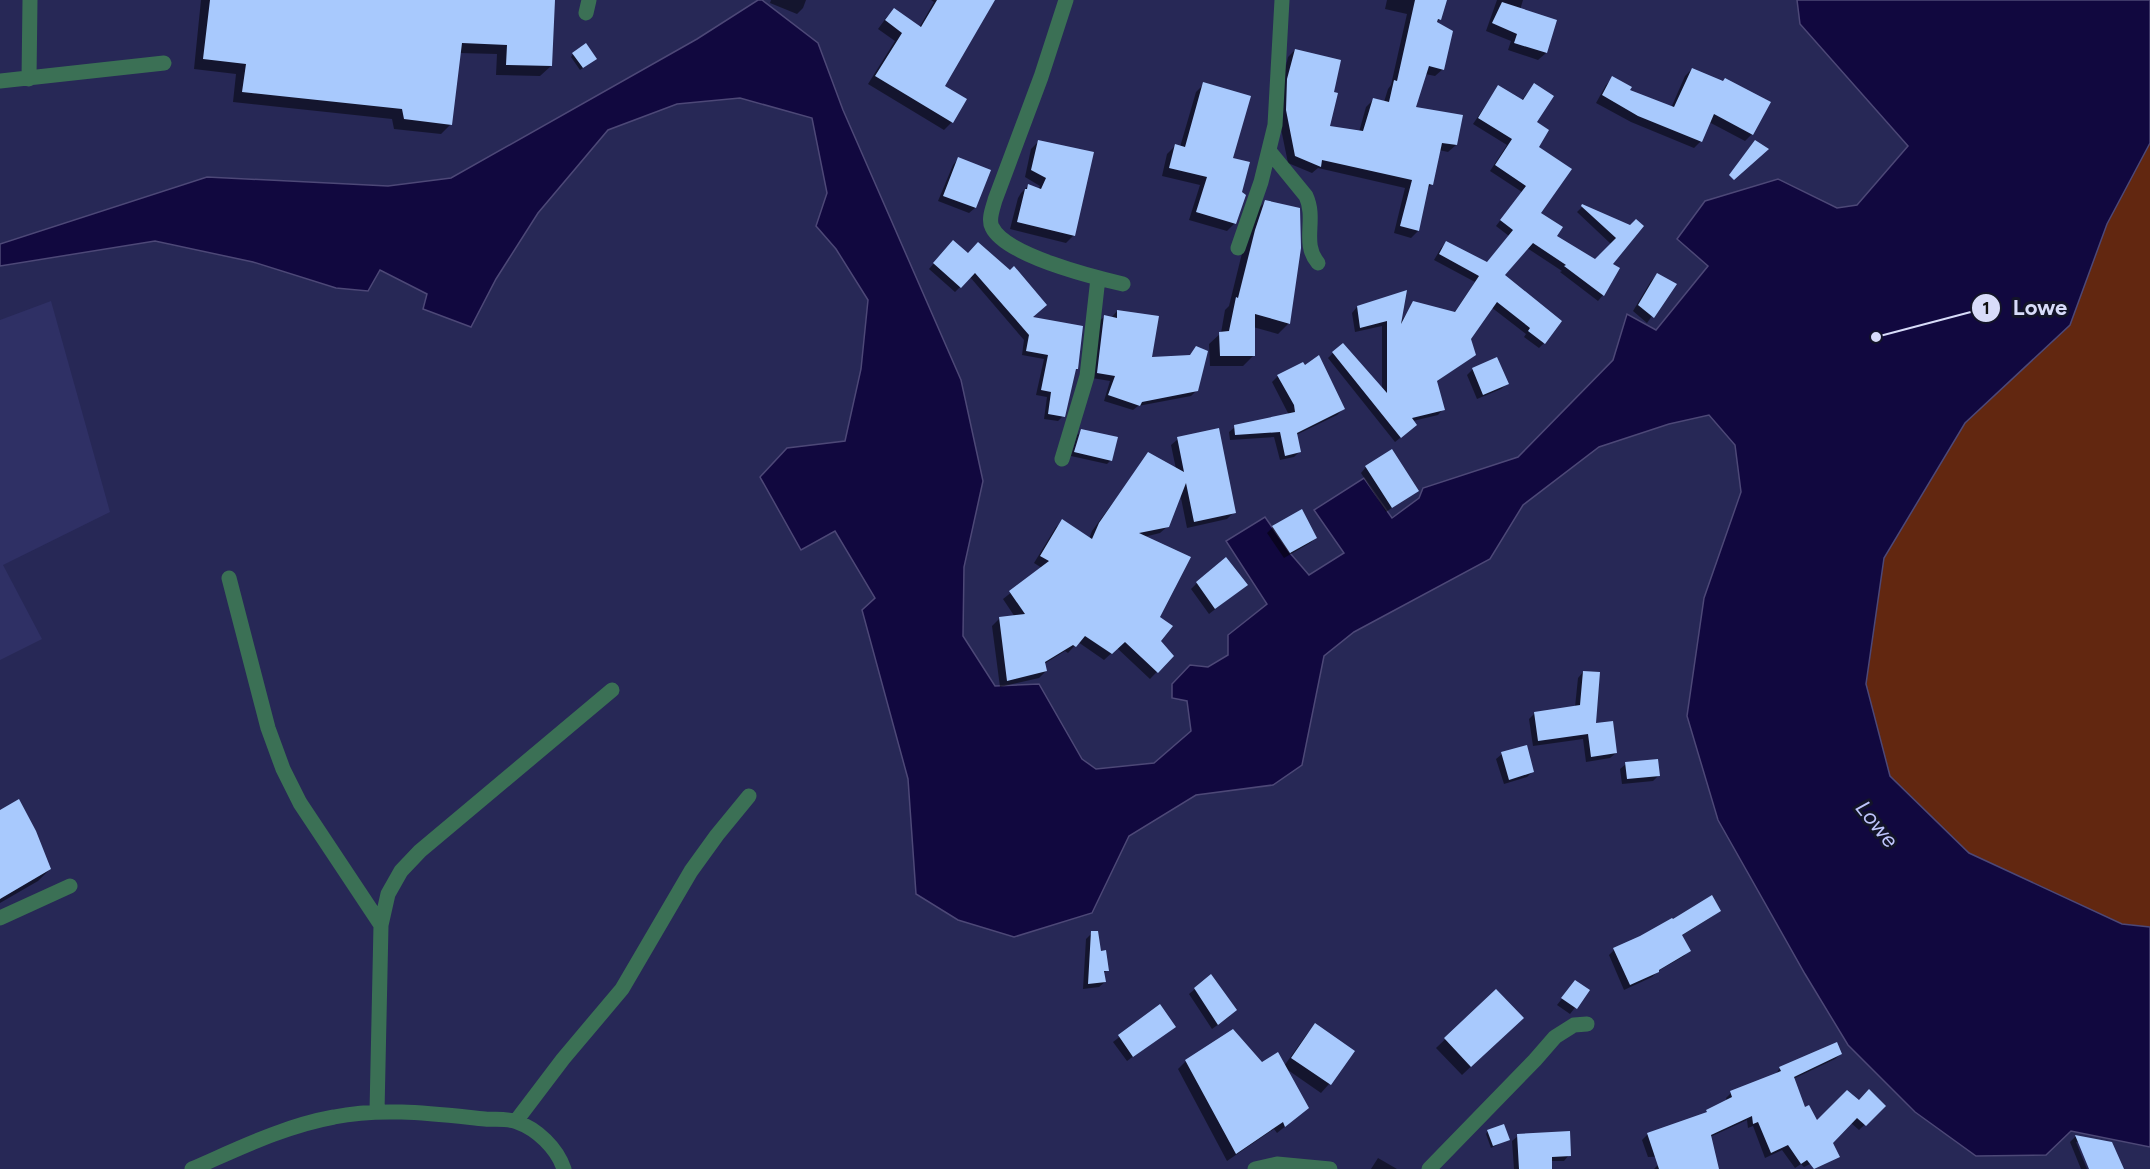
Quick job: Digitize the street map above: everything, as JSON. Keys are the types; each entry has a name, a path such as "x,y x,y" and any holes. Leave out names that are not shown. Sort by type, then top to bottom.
{"street":[{"path":"29,78 30,0"},
{"path":"1066,0 1041,77 995,200 991,226 1001,238 1024,253 1123,284"},
{"path":"1238,248 1261,182 1275,125 1282,0"},
{"path":"0,81 164,63"},
{"path":"1270,152 1310,204 1309,248 1318,263"},
{"path":"1062,459 1087,376 1098,278"},
{"path":"229,578 267,728 283,769 300,803 381,925"},
{"path":"377,1112 381,925 388,894 401,871 420,850 612,690"},
{"path":"516,1121 563,1059 622,989 691,871 749,796"},
{"path":"0,918 70,886"},
{"path":"1429,1169 1555,1037 1574,1025 1587,1024"},
{"path":"192,1169 259,1140 306,1123 377,1112 516,1121 544,1138 561,1161 564,1169"},
{"path":"1255,1169 1277,1164 1330,1169"}],"shaded area":[{"path":"2150,143 2150,927 2122,924 1969,853 1890,776 1866,684 1884,558 1965,423 2070,325 2107,224"},
{"path":"51,301 110,512 3,565 42,639 0,660 0,320"}],"water":[{"path":"758,0 762,0 818,43 843,110 961,380 983,481 964,567 963,636 995,686 1039,684 1082,759 1096,769 1154,763 1191,731 1187,701 1172,698 1172,684 1190,665 1208,667 1228,655 1228,635 1267,604 1226,541 1265,517 1290,553 1309,575 1344,553 1314,510 1364,478 1392,518 1419,498 1423,488 1518,457 1613,360 1627,314 1656,330 1708,266 1677,239 1705,201 1778,179 1837,208 1857,205 1908,146 1800,24 1797,0 2150,0 2150,143 2107,224 2070,325 1965,423 1884,558 1866,684 1890,776 1969,853 2122,924 2150,927 2150,1147 2071,1131 2046,1155 1976,1156 1915,1112 1848,1045 1805,974 1718,820 1687,716 1704,598 1741,492 1735,445 1709,415 1669,424 1599,447 1523,505 1490,559 1354,632 1324,656 1302,765 1273,785 1196,795 1129,836 1092,913 1014,937 958,920 916,894 908,779 862,610 875,598 835,531 801,550 760,477 787,448 845,441 861,369 868,300 836,249 816,226 827,193 812,118 740,98 677,104 608,130 538,213 496,279 471,327 423,309 427,294 380,270 368,291 336,288 253,262 155,241 0,266 0,244 207,177 388,186 451,178 697,39"}],"building":[{"path":"210,0 555,0 552,66 506,65 507,45 462,43 452,125 404,119 402,109 242,92 246,64 203,59"},
{"path":"937,0 995,0 945,86 967,99 953,123 875,76 902,33 885,20 894,8 921,27"},
{"path":"1415,0 1447,0 1441,20 1438,19 1437,22 1453,31 1444,70 1429,66 1416,107 1463,115 1457,145 1442,143 1433,185 1429,184 1419,231 1400,226 1412,180 1322,160 1321,167 1295,156 1286,110 1287,79 1295,49 1341,60 1334,92 1338,93 1330,126 1363,131 1373,98 1389,102 1394,80 1397,81"},
{"path":"1502,2 1557,20 1547,53 1514,43 1517,34 1492,23"},
{"path":"586,43 597,59 583,68 572,53"},
{"path":"1692,68 1723,81 1725,78 1771,102 1753,135 1714,114 1702,142 1638,116 1602,95 1612,76 1632,87 1630,90 1674,107"},
{"path":"1203,82 1251,96 1233,158 1250,162 1242,192 1246,195 1236,224 1196,212 1207,177 1169,168 1175,144 1185,147"},
{"path":"1534,83 1554,96 1537,122 1549,130 1539,147 1572,169 1541,213 1563,227 1557,236 1595,259 1616,238 1581,206 1582,204 1630,225 1636,219 1644,226 1613,264 1620,268 1604,296 1564,266 1566,265 1533,243 1505,275 1562,321 1545,344 1528,331 1530,328 1497,302 1471,339 1476,355 1437,381 1445,410 1412,418 1417,425 1401,438 1332,352 1343,343 1387,393 1387,321 1360,328 1357,306 1407,290 1401,324 1413,301 1455,312 1479,276 1439,254 1446,241 1487,262 1513,230 1500,220 1526,186 1495,165 1512,139 1478,118 1498,85 1523,100"},
{"path":"1038,140 1094,152 1075,236 1017,222 1028,184 1041,189 1046,178 1031,170"},
{"path":"1755,140 1769,149 1734,180 1729,175"},
{"path":"958,157 991,170 976,208 943,196"},
{"path":"1265,200 1300,208 1301,248 1290,324 1255,314 1255,356 1220,356 1219,332 1229,331 1236,297 1238,298"},
{"path":"953,240 968,253 978,242 1010,270 1014,266 1047,305 1033,317 1083,326 1078,369 1076,369 1065,417 1048,414 1051,392 1041,390 1048,355 1026,351 1029,335 975,273 961,288 933,263"},
{"path":"1657,273 1677,284 1654,318 1638,305"},
{"path":"1117,310 1159,316 1152,357 1190,355 1196,346 1208,351 1198,391 1142,402 1140,406 1108,395 1115,376 1097,373 1104,315 1117,318"},
{"path":"1319,355 1345,409 1297,433 1301,452 1285,456 1280,432 1235,435 1234,425 1295,412 1294,405 1277,375 1303,362 1305,365"},
{"path":"1497,357 1509,384 1483,395 1472,368"},
{"path":"1219,428 1236,513 1194,522 1186,483 1169,527 1139,533 1191,557 1160,617 1173,626 1161,641 1174,656 1158,673 1125,642 1112,654 1085,636 1076,647 1073,645 1045,662 1047,671 1007,681 999,617 1025,614 1009,591 1049,561 1040,556 1062,519 1092,539 1099,523 1148,452 1184,472 1177,437"},
{"path":"1081,429 1118,437 1112,461 1074,452"},
{"path":"1392,449 1419,491 1392,508 1365,466"},
{"path":"1302,509 1317,538 1290,553 1272,526"},
{"path":"1226,557 1248,585 1215,609 1196,582"},
{"path":"1583,671 1600,672 1596,723 1613,721 1617,753 1591,757 1588,734 1538,741 1534,712 1580,705"},
{"path":"1527,745 1534,772 1509,780 1501,752"},
{"path":"1658,759 1660,776 1627,779 1625,762"},
{"path":"19,799 36,831 51,869 0,899 0,810"},
{"path":"1712,895 1721,911 1682,935 1691,951 1659,972 1630,985 1613,948 1673,919"},
{"path":"1091,931 1098,931 1101,951 1106,950 1109,971 1104,971 1106,982 1088,984"},
{"path":"1211,974 1237,1010 1218,1025 1194,988"},
{"path":"1575,980 1590,990 1577,1009 1561,998"},
{"path":"1496,989 1524,1018 1471,1067 1444,1038"},
{"path":"1160,1004 1176,1027 1133,1057 1118,1035"},
{"path":"1315,1023 1355,1051 1331,1085 1291,1058"},
{"path":"1233,1029 1262,1062 1278,1052 1309,1108 1285,1127 1283,1122 1236,1154 1185,1060"},
{"path":"1837,1042 1842,1054 1794,1077 1805,1107 1809,1105 1817,1120 1847,1090 1859,1100 1869,1089 1886,1106 1866,1126 1857,1118 1833,1143 1840,1157 1814,1169 1807,1160 1801,1164 1788,1145 1771,1153 1758,1122 1753,1124 1752,1116 1711,1135 1719,1169 1659,1169 1647,1133 1707,1112 1706,1110 1732,1097 1730,1091 1781,1071 1779,1067"},
{"path":"1504,1124 1510,1140 1493,1146 1487,1130"},
{"path":"1570,1131 1571,1156 1552,1157 1552,1169 1519,1169 1517,1134"},
{"path":"2075,1135 2112,1142 2124,1169 2089,1169"}],"place":[{"name":"Lowe","path":"1876,337"}]}
